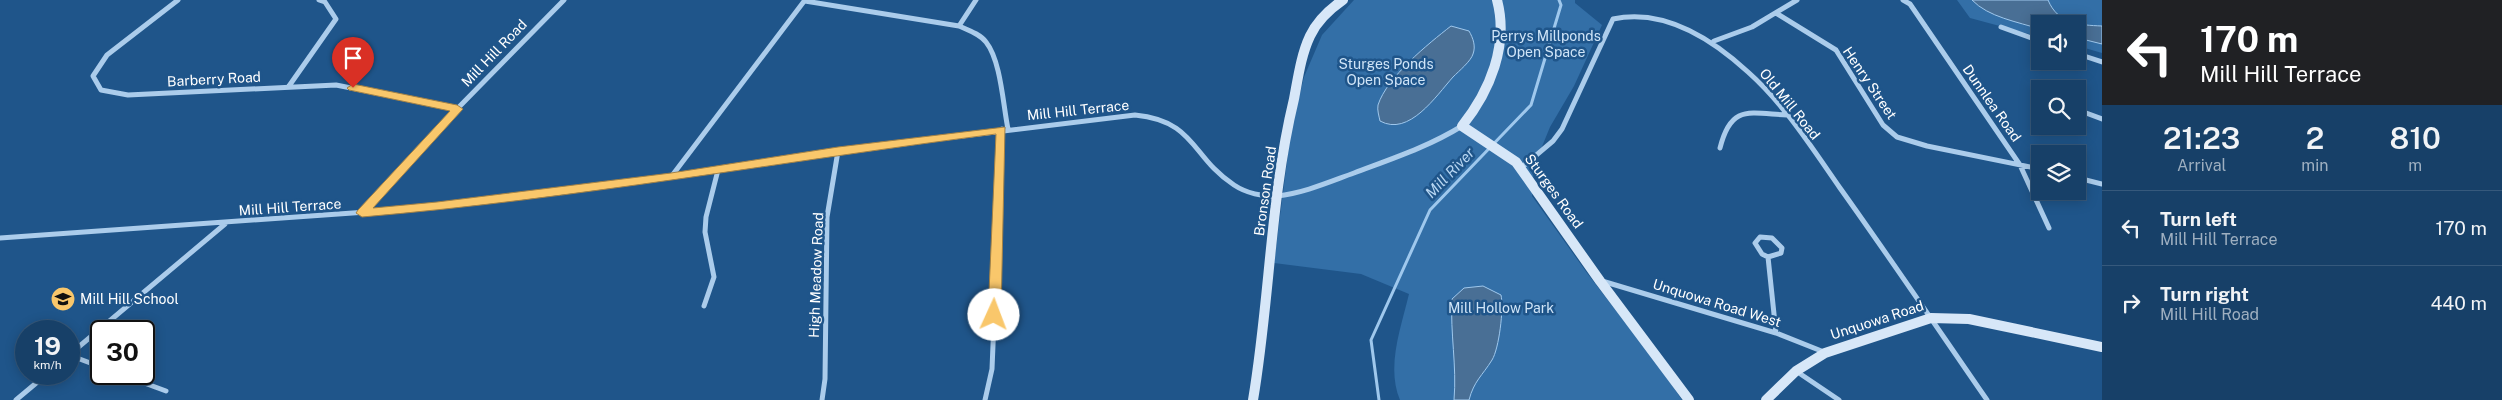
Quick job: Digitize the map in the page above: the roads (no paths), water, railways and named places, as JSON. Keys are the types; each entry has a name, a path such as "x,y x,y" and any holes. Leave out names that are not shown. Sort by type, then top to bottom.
{"main road":[{"name":"Bronson Road","path":"1252,400 1265,326 1276,196 1290,110 1310,36 1329,10 1343,0"},
{"path":"1462,126 1493,73 1500,44 1502,21 1497,0"},
{"name":"Sturges Road","path":"1462,126 1518,165 1600,281 1688,400"},
{"name":"Unquowa Road","path":"1766,400 1796,371 1825,352 1931,318 1969,319 2102,347"}],"street":[{"name":"Barberry Road","path":"178,0 107,55 93,76 101,90 128,95 336,85 402,96 457,109"},
{"path":"289,86 336,19 325,2 319,0"},
{"name":"Mill Hill Road","path":"362,213 457,109 564,0"},
{"path":"671,177 805,0 959,26 980,37 989,48 1005,129 992,369 985,400"},
{"path":"959,26 976,0"},
{"path":"1714,41 1752,27 1798,0"},
{"name":"Dunnlea Road","path":"1903,0 1910,4 2020,165 2049,228"},
{"name":"Old Mill Road","path":"1518,165 1553,141 1562,129 1612,20 1642,13 1661,15 1694,29 1714,41 1759,82 1787,115 1987,400"},
{"name":"Henry Street","path":"1776,13 1836,50 1883,125 1897,137 1927,146 2031,168"},
{"path":"2001,27 2031,38"},
{"path":"2086,57 2102,62"},
{"path":"2086,113 2102,119"},
{"path":"1720,148 1727,125 1734,117 1750,114 1787,115"},
{"name":"Mill Hill Terrace","path":"0,238 437,207 671,177 838,150 1116,116 1159,117 1169,122 1185,135 1231,184 1251,193 1276,196 1318,186 1416,151 1462,126"},
{"name":"High Meadow Road","path":"822,400 825,379 827,217 838,150"},
{"path":"704,306 714,277 705,232 706,217 718,170"},
{"path":"2086,180 2102,184"},
{"path":"80,346 226,223"},
{"path":"1768,257 1781,253 1782,248 1772,238 1760,236 1756,243 1758,250 1768,257 1776,333"},
{"name":"Unquowa Road West","path":"1600,281 1776,333 1825,352"},
{"path":"1796,371 1839,400"},
{"path":"16,400 34,385"},
{"path":"152,385 166,390"}],"waterway":[{"name":"Mill River","path":"1379,400 1371,340 1430,210 1531,105 1561,5 1559,0"}],"place":[{"name":"Mill Hill School","path":"63,299"}],"park label":[{"name":"Perrys Millponds Open Space","path":"1546,44"},
{"name":"Sturges Ponds Open Space","path":"1386,72"},
{"name":"Mill Hollow Park","path":"1501,308"}]}
